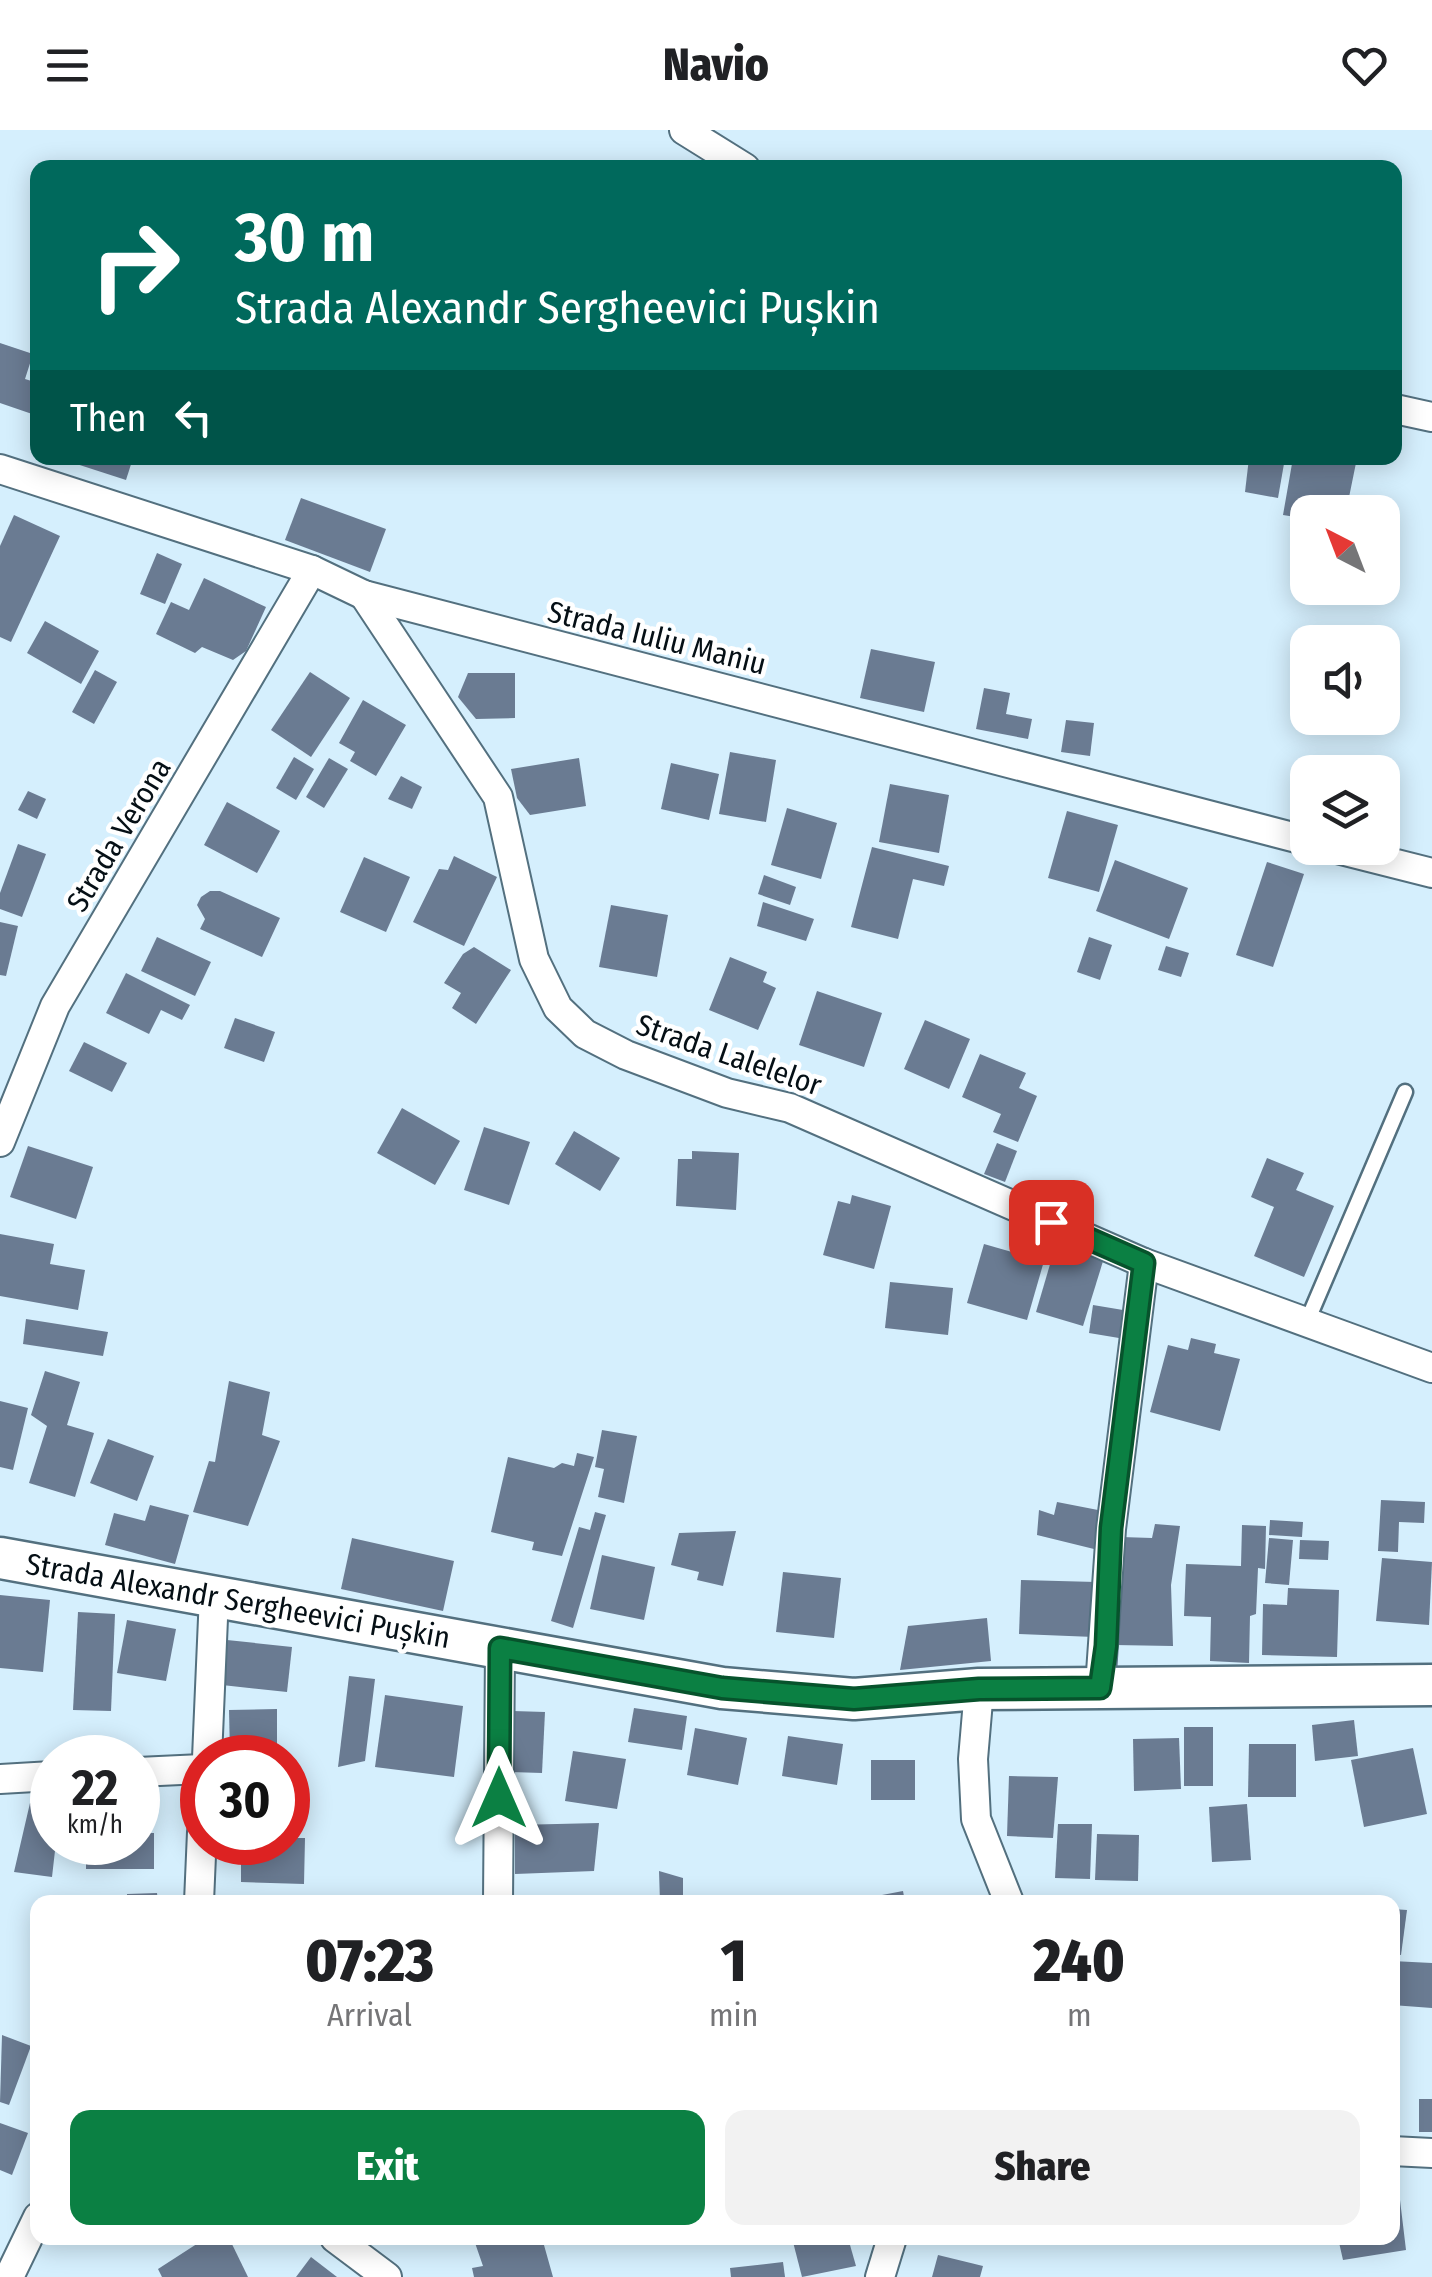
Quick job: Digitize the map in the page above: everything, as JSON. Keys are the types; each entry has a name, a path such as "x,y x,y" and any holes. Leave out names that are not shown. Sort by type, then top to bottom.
{"street":[{"path":"684,130 731,160"},
{"path":"1402,411 1432,417"},
{"name":"Strada Iuliu Maniu","path":"0,469 312,570 364,596 1290,836"},
{"name":"Strada Verona","path":"0,1142 56,1006 312,570"},
{"name":"Strada Lalelelor","path":"364,596 498,798 534,959 558,1008 585,1034 626,1055 727,1093 790,1108 1144,1263 1432,1368"},
{"path":"1400,865 1432,873"},
{"path":"1100,1688 1106,1646 1111,1528 1144,1263"},
{"name":"Strada Alexandr Sergheevici Pușkin","path":"0,1558 722,1688 854,1699 979,1689 1432,1685"},
{"path":"208,1735 214,1595"},
{"path":"498,1895 500,1648"},
{"path":"979,1689 973,1760 976,1819 1006,1895"},
{"path":"0,1779 30,1777"},
{"path":"199,1895 201,1865"},
{"path":"1400,2152 1432,2152"},
{"path":"9,2277 30,2233"},
{"path":"344,2245 387,2277"},
{"path":"880,2277 890,2245"}],"lane":[{"path":"1306,1325 1405,1092"}],"building":[{"path":"0,343 30,353 25,379 30,381 30,413 0,403"},
{"path":"80,465 131,465 126,480"},
{"path":"1248,465 1284,465 1278,498 1245,492"},
{"path":"1292,465 1356,465 1349,495 1290,495 1290,516 1283,515"},
{"path":"301,498 386,529 370,572 285,540"},
{"path":"14,515 60,536 11,642 0,637 0,546"},
{"path":"157,553 182,564 165,604 140,594"},
{"path":"204,578 266,607 246,651 233,660 202,647 195,653 156,634 171,602 189,610"},
{"path":"45,621 99,651 81,684 27,653"},
{"path":"871,649 935,662 924,712 860,698"},
{"path":"95,670 117,682 94,724 72,712"},
{"path":"310,672 350,698 311,757 271,730"},
{"path":"468,673 515,673 515,718 476,719 458,697"},
{"path":"984,688 1010,693 1006,714 1032,719 1028,739 976,729"},
{"path":"363,700 406,725 376,776 350,761 355,752 339,743"},
{"path":"1066,720 1094,723 1090,756 1061,752"},
{"path":"730,752 776,760 766,822 719,814"},
{"path":"294,757 314,769 296,800 276,788"},
{"path":"329,758 348,769 324,808 306,797"},
{"path":"579,758 586,806 530,815 517,798 511,769"},
{"path":"671,763 719,774 709,820 661,809"},
{"path":"401,776 422,787 412,809 388,799"},
{"path":"890,784 949,795 939,853 879,842"},
{"path":"28,791 46,799 37,819 18,810"},
{"path":"227,802 280,831 257,873 204,845"},
{"path":"787,808 837,823 821,879 771,865"},
{"path":"1067,811 1118,825 1099,892 1048,878"},
{"path":"18,844 46,854 22,917 0,909 0,893"},
{"path":"872,847 949,866 944,886 913,879 898,939 851,927"},
{"path":"454,856 497,877 464,946 413,922 439,869 448,870"},
{"path":"364,857 410,877 386,932 340,912"},
{"path":"1115,860 1188,888 1169,939 1096,911"},
{"path":"1267,862 1304,874 1273,967 1236,955"},
{"path":"764,875 796,887 790,905 758,894"},
{"path":"210,891 220,891 280,918 262,957 200,929 205,919 197,905"},
{"path":"763,902 814,919 806,941 757,926"},
{"path":"611,905 668,915 657,977 599,967"},
{"path":"0,922 18,926 6,976 0,975"},
{"path":"157,937 211,962 195,996 141,971"},
{"path":"1089,937 1112,945 1100,980 1077,972"},
{"path":"1166,946 1189,953 1181,977 1158,970"},
{"path":"474,947 511,970 476,1024 452,1008 461,993 444,983 463,954"},
{"path":"730,957 767,972 763,982 776,988 758,1030 709,1010"},
{"path":"126,973 190,1005 182,1020 161,1010 149,1034 106,1013"},
{"path":"817,991 882,1013 864,1067 799,1045"},
{"path":"235,1018 275,1032 264,1062 224,1048"},
{"path":"925,1020 970,1039 949,1089 904,1069"},
{"path":"84,1042 127,1063 112,1092 69,1071"},
{"path":"980,1054 1026,1073 1019,1088 1037,1096 1018,1142 993,1132 1001,1114 962,1097"},
{"path":"402,1108 460,1141 435,1185 377,1153"},
{"path":"484,1127 530,1142 509,1205 464,1190"},
{"path":"574,1131 620,1158 600,1191 555,1164"},
{"path":"997,1143 1017,1151 1005,1182 984,1174"},
{"path":"28,1146 93,1167 76,1219 10,1197"},
{"path":"692,1151 739,1153 736,1210 676,1206 678,1159 692,1159"},
{"path":"1267,1158 1304,1173 1296,1190 1334,1206 1304,1277 1254,1256 1274,1207 1251,1197"},
{"path":"852,1195 891,1206 874,1269 823,1255 838,1201 850,1204"},
{"path":"0,1234 54,1244 50,1264 85,1270 78,1310 0,1296"},
{"path":"984,1244 1044,1261 1027,1320 967,1303"},
{"path":"1056,1244 1104,1258 1083,1326 1036,1312"},
{"path":"890,1282 953,1288 948,1335 885,1328"},
{"path":"1093,1305 1123,1310 1119,1338 1089,1333"},
{"path":"26,1319 108,1332 103,1356 23,1344"},
{"path":"1191,1338 1216,1344 1214,1353 1240,1359 1220,1431 1150,1412 1168,1345 1188,1350"},
{"path":"45,1371 80,1382 67,1425 94,1433 75,1497 29,1483 47,1426 31,1415"},
{"path":"229,1381 270,1392 262,1435 280,1441 248,1526 193,1512 209,1461 215,1462"},
{"path":"0,1401 28,1408 13,1470 0,1467"},
{"path":"602,1430 637,1436 624,1503 598,1497 604,1469 595,1467"},
{"path":"108,1439 154,1456 137,1501 90,1483"},
{"path":"577,1453 594,1457 562,1556 532,1550 534,1542 491,1532 508,1457 554,1468 562,1463 574,1466"},
{"path":"1381,1500 1425,1502 1424,1523 1399,1522 1398,1552 1378,1551"},
{"path":"1057,1502 1098,1510 1094,1549 1037,1535 1039,1510 1054,1515"},
{"path":"150,1505 189,1515 175,1564 105,1545 114,1513 145,1521"},
{"path":"595,1512 606,1515 573,1628 551,1621 579,1527 590,1530"},
{"path":"1270,1520 1303,1522 1302,1537 1269,1535"},
{"path":"1155,1524 1180,1526 1171,1585 1173,1646 1115,1645 1121,1537 1152,1538"},
{"path":"1242,1525 1266,1526 1265,1569 1258,1568 1256,1614 1250,1616 1249,1663 1210,1661 1211,1617 1184,1616 1186,1564 1241,1566"},
{"path":"736,1531 723,1586 697,1580 699,1572 671,1565 679,1533"},
{"path":"352,1538 454,1561 443,1611 341,1589"},
{"path":"1269,1538 1293,1540 1289,1585 1265,1583"},
{"path":"1300,1540 1329,1541 1328,1560 1299,1559"},
{"path":"602,1555 655,1567 644,1620 590,1609"},
{"path":"1382,1558 1432,1562 1429,1625 1376,1621"},
{"path":"783,1572 841,1578 834,1638 776,1632"},
{"path":"1021,1580 1096,1582 1094,1637 1019,1634"},
{"path":"1288,1588 1339,1590 1337,1657 1262,1655 1263,1604 1287,1605"},
{"path":"0,1595 50,1600 43,1672 0,1668"},
{"path":"78,1612 115,1614 111,1711 73,1710"},
{"path":"987,1618 991,1661 900,1670 908,1626"},
{"path":"127,1620 176,1629 166,1681 117,1673"},
{"path":"227,1640 292,1647 287,1692 222,1685"},
{"path":"349,1676 375,1679 365,1761 338,1767"},
{"path":"385,1695 463,1706 454,1777 375,1767"},
{"path":"634,1708 687,1716 682,1750 628,1742"},
{"path":"277,1709 277,1735 230,1735 229,1710"},
{"path":"513,1711 545,1712 542,1773 510,1772"},
{"path":"1354,1720 1358,1756 1315,1761 1312,1725"},
{"path":"1184,1727 1213,1727 1213,1786 1184,1786"},
{"path":"695,1728 747,1738 738,1785 687,1775"},
{"path":"788,1736 843,1744 837,1785 782,1776"},
{"path":"1179,1738 1181,1789 1134,1791 1133,1739"},
{"path":"1249,1744 1296,1744 1296,1797 1248,1797"},
{"path":"1413,1748 1427,1814 1364,1827 1351,1760"},
{"path":"573,1751 626,1759 617,1809 565,1801"},
{"path":"871,1760 915,1760 915,1800 871,1800"},
{"path":"1009,1776 1058,1777 1053,1838 1007,1836"},
{"path":"30,1803 30,1865 53,1865 52,1877 14,1872"},
{"path":"1247,1804 1251,1860 1212,1862 1209,1807"},
{"path":"599,1823 594,1871 515,1874 515,1825"},
{"path":"1058,1824 1092,1824 1090,1879 1055,1878"},
{"path":"1097,1834 1139,1835 1138,1881 1095,1880"},
{"path":"86,1865 154,1865 154,1869 86,1869"},
{"path":"241,1865 304,1865 304,1884 241,1882"},
{"path":"659,1871 683,1878 683,1895 660,1895"},
{"path":"1400,1910 1407,1910 1400,1955"},
{"path":"1400,1961 1432,1963 1432,2008 1400,2006"},
{"path":"2,2035 30,2049 9,2105 0,2102"},
{"path":"1419,2099 1432,2099 1432,2132 1419,2132"},
{"path":"0,2123 28,2133 12,2175 0,2170"},
{"path":"1400,2200 1406,2250 1343,2260 1340,2245 1400,2245"},
{"path":"195,2245 232,2245 248,2277 162,2277 158,2269"},
{"path":"476,2245 544,2245 553,2277 474,2277 472,2268 483,2266"},
{"path":"794,2245 850,2245 856,2266 802,2277"},
{"path":"938,2255 983,2266 980,2277 932,2277"},
{"path":"311,2257 337,2277 296,2277"},
{"path":"783,2262 785,2277 731,2277 730,2268"}],"route":[{"path":"499,1798 500,1648 722,1688 854,1699 979,1689 1100,1688 1106,1646 1111,1528 1144,1263 1051,1222"}]}
